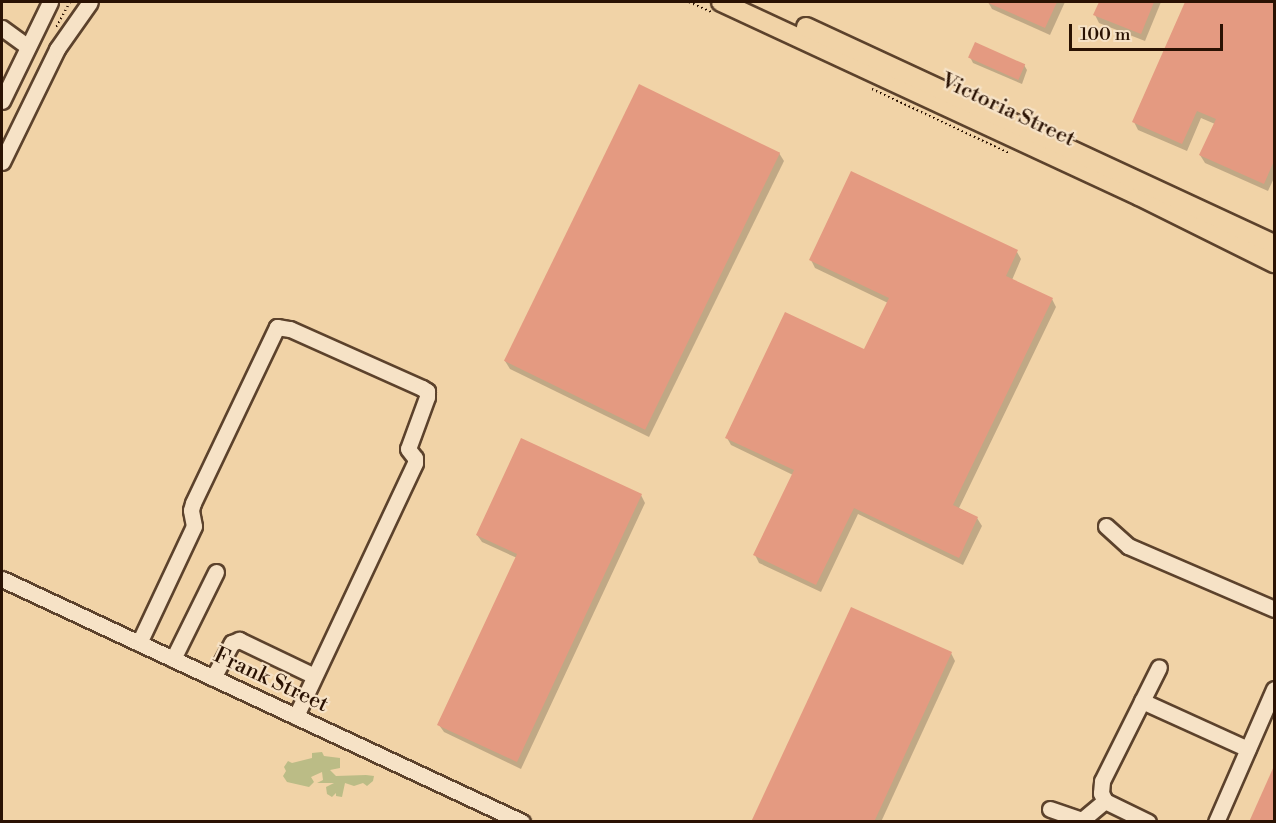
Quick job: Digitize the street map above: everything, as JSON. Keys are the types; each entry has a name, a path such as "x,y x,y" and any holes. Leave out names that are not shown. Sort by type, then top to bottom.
{"main road":[{"name":"Victoria Street","path":"721,2 1139,196 1275,263"},
{"name":"Victoria Street","path":"750,2 1275,244"}],"street":[{"path":"2,101 50,2"},
{"path":"2,162 57,49 90,2"},
{"path":"2,28 27,46"},
{"path":"139,643 194,526 191,510 193,503 275,330 282,327 422,388 427,391 427,397 408,444 415,463 296,716"},
{"path":"1106,526 1128,546 1275,609"},
{"path":"173,659 216,572"},
{"name":"Frank Street","path":"2,579 296,716 500,817 522,822"},
{"path":"213,678 232,643 239,640 314,676"},
{"path":"1148,822 1105,801 1101,793 1102,781 1159,667"},
{"path":"1215,822 1248,749 1270,713 1275,690"},
{"path":"1142,701 1248,749"},
{"path":"1050,809 1082,820 1105,801"}],"green space":[{"path":"322,752 324,756 340,758 340,768 330,770 336,776 374,776 373,781 367,786 363,783 354,786 345,783 342,797 336,796 336,793 332,797 327,794 326,787 334,783 317,783 323,780 322,772 311,777 314,782 309,787 287,782 283,776 286,771 284,767 288,761 292,763 312,758 312,753"}],"building":[{"path":"986,2 1057,2 1045,28"},
{"path":"1099,2 1154,2 1141,34 1093,15"},
{"path":"1185,2 1274,2 1274,161 1264,184 1199,155 1216,119 1197,111 1182,144 1132,122"},
{"path":"975,42 1025,64 1018,80 968,58"},
{"path":"639,84 780,153 645,430 504,361"},
{"path":"851,171 1018,250 1006,276 1053,298 953,505 978,517 959,558 854,508 816,585 753,555 794,470 725,438 785,312 864,349 889,298 809,260"},
{"path":"521,438 642,494 517,762 437,725 517,554 476,535"},
{"path":"851,607 952,652 874,822 751,822"},
{"path":"1274,766 1274,822 1249,822"}]}
